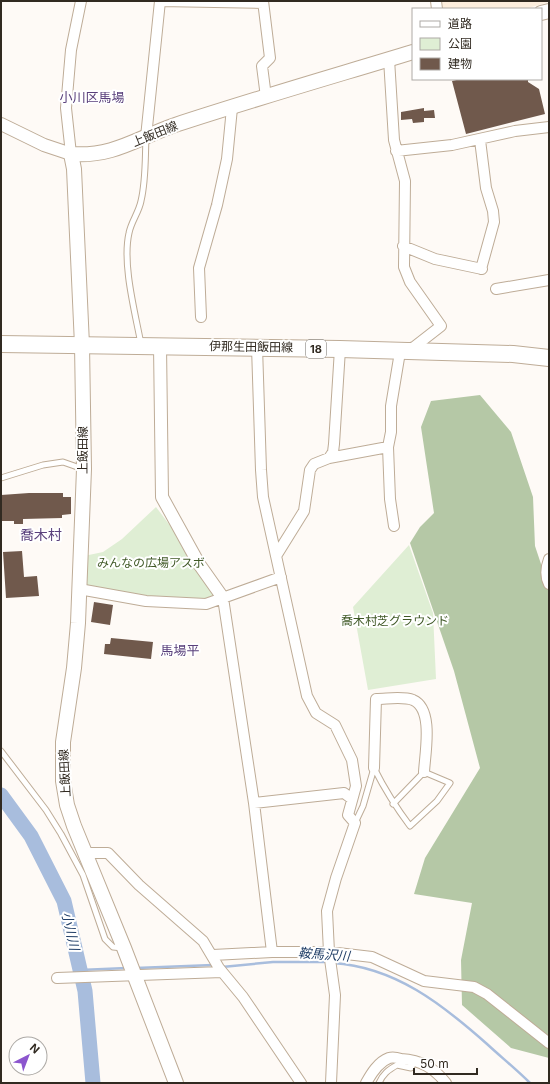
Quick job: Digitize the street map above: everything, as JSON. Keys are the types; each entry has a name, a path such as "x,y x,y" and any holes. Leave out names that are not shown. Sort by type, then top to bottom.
{"main road":[{"name":"上飯田線","path":"176,1083 67,805 62,765 63,742 74,668 84,469 82,345 74,169 71,154 102,153 128,145 174,125 412,52"},
{"name":"伊那生田飯田線","path":"1,344 340,349 400,352 513,354 549,358"}],"street":[{"path":"1,124 44,145 71,154 66,108 71,50 81,1"},
{"path":"146,137 160,1 263,2 270,58 262,66 266,96"},
{"path":"389,59 394,140 404,181 404,246 406,274 441,326 414,347 400,352 391,406 391,432 388,447 390,499 394,526"},
{"path":"202,317 199,268 217,205 227,159 232,108"},
{"path":"396,151 480,140 515,132 549,127"},
{"path":"404,246 435,259 482,269 494,222 493,211 486,188 480,140"},
{"path":"496,289 549,280"},
{"path":"160,346 162,497 199,564 223,598 254,802 272,952"},
{"path":"258,347 260,470 263,497 306,696 316,713 335,725 352,760 356,786 348,815 355,823 336,878 327,911 331,967 335,995 332,1083"},
{"path":"329,458 334,444 340,349"},
{"path":"276,556 304,511 310,470 314,464 329,458 388,447"},
{"path":"549,559 547,566 547,579 549,584"},
{"path":"79,589 146,602 206,604 281,577"},
{"path":"374,768 376,699 412,699 421,704 426,714 424,772"},
{"path":"254,802 344,793 352,799"},
{"path":"85,853 108,853 139,885 203,942 213,955 222,972 242,997 301,1083"},
{"path":"213,955 272,952 372,957 424,981 474,987 487,994 549,1043"},
{"path":"59,978 133,974 222,972"},
{"path":"366,1083 374,1069 389,1058 415,1061 426,1064 440,1075 446,1083"}],"lane":[{"path":"141,345 129,275 128,242 129,232 141,202 145,174 146,137"},
{"path":"1,478 42,466 63,462 84,469"},
{"path":"1,751 46,810 75,858 92,897 105,939 113,947 125,952"},
{"path":"374,768 393,804 410,826 437,801 450,784 424,772 393,804"},
{"path":"355,823 363,806 374,768"},
{"path":"379,1083 382,1076 388,1070 397,1065 411,1068 415,1061"}],"shaded area":[{"path":"442,1 549,1 528,8 443,8"}],"green space":[{"path":"480,395 511,432 533,497 535,546 549,588 549,1058 511,1048 462,1005 461,960 472,903 414,894 425,858 480,768 454,671 410,543 420,527 434,513 421,427 431,401"},
{"name":"みんなの広場アスボ","path":"156,507 199,564 220,597 204,604 79,589 84,556 103,552 122,539"},
{"name":"喬木村芝グラウンド","path":"409,545 433,613 436,679 368,690 353,607"}],"building":[{"path":"528,80 528,82 539,89 545,114 466,134 452,81"},
{"path":"424,108 424,111 434,110 435,118 424,118 424,122 413,123 412,119 401,120 401,112"},
{"path":"63,493 63,497 71,497 71,514 62,515 62,518 23,519 23,524 14,524 14,521 1,521 1,495"},
{"path":"22,551 24,577 37,576 39,596 6,598 3,552"},
{"path":"94,602 113,605 110,625 91,622"},
{"path":"111,638 153,642 151,659 104,654 105,644 110,644"}],"waterway":[{"name":"小川川","path":"1,795 31,836 64,901 85,991 93,1083"},
{"name":"鞍馬沢川","path":"222,967 273,962 328,962"},
{"name":"鞍馬沢川","path":"333,963 356,966 377,972 416,990 453,1015 530,1083"},
{"name":"鞍馬沢川","path":"136,968 213,965"},
{"name":"鞍馬沢川","path":"80,970 127,968"}],"district":[{"name":"小川区馬場","path":"92,97"},
{"name":"喬木村","path":"41,535"},
{"name":"馬場平","path":"180,650"}]}
